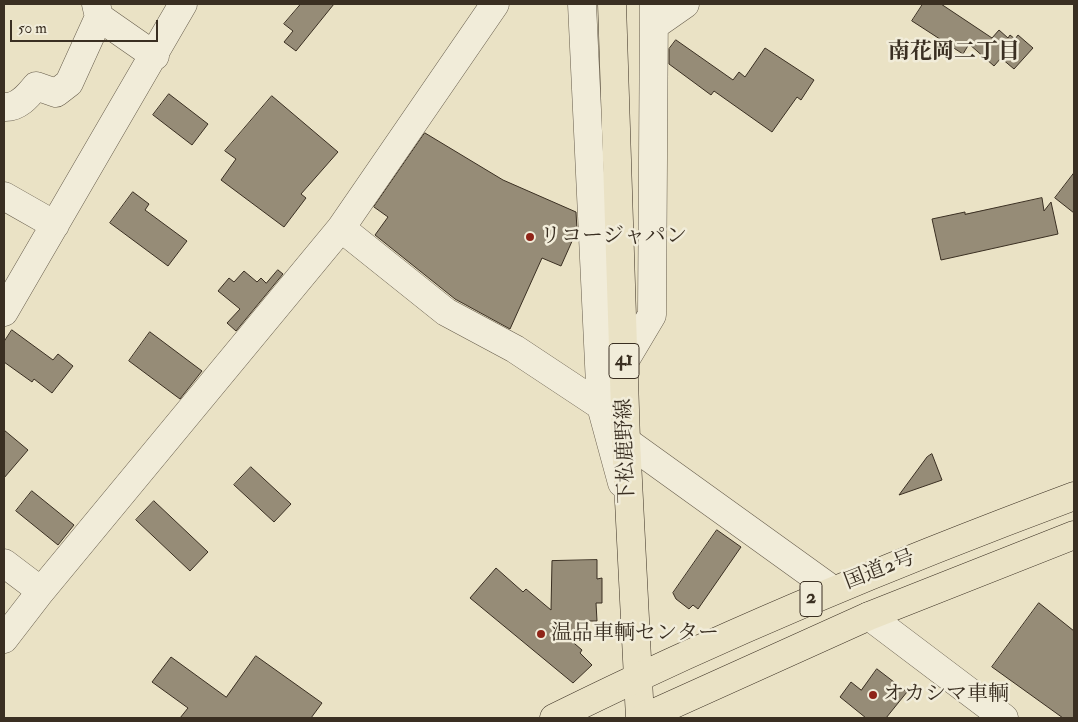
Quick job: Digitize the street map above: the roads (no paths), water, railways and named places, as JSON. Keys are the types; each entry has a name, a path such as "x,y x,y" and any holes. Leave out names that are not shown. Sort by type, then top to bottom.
{"main road":[{"name":"下松鹿野線","path":"612,4 626,441 637,677 642,718"},
{"name":"国道2号","path":"554,718 637,677 833,590 1074,496"},
{"name":"国道2号","path":"642,718 870,616 1074,535"}],"street":[{"path":"4,312 155,56 183,4"},
{"path":"4,639 41,591 341,228 495,4"},
{"path":"582,4 601,406 629,506"},
{"path":"624,362 652,315 655,14 685,4"},
{"path":"4,107 8,108 24,100 36,86 56,93 69,83 97,10 155,56"},
{"path":"4,196 54,225"},
{"path":"341,228 446,312 515,349 601,406"},
{"path":"626,441 833,590"},
{"path":"4,563 41,591"},
{"path":"870,616 1004,718"}],"place":[{"name":"リコージャパン","path":"530,237"},
{"name":"温品車輌センター","path":"541,634"},
{"name":"オカシマ車輌","path":"873,695"}],"district":[{"name":"南花岡二丁目","path":"954,53"}]}
